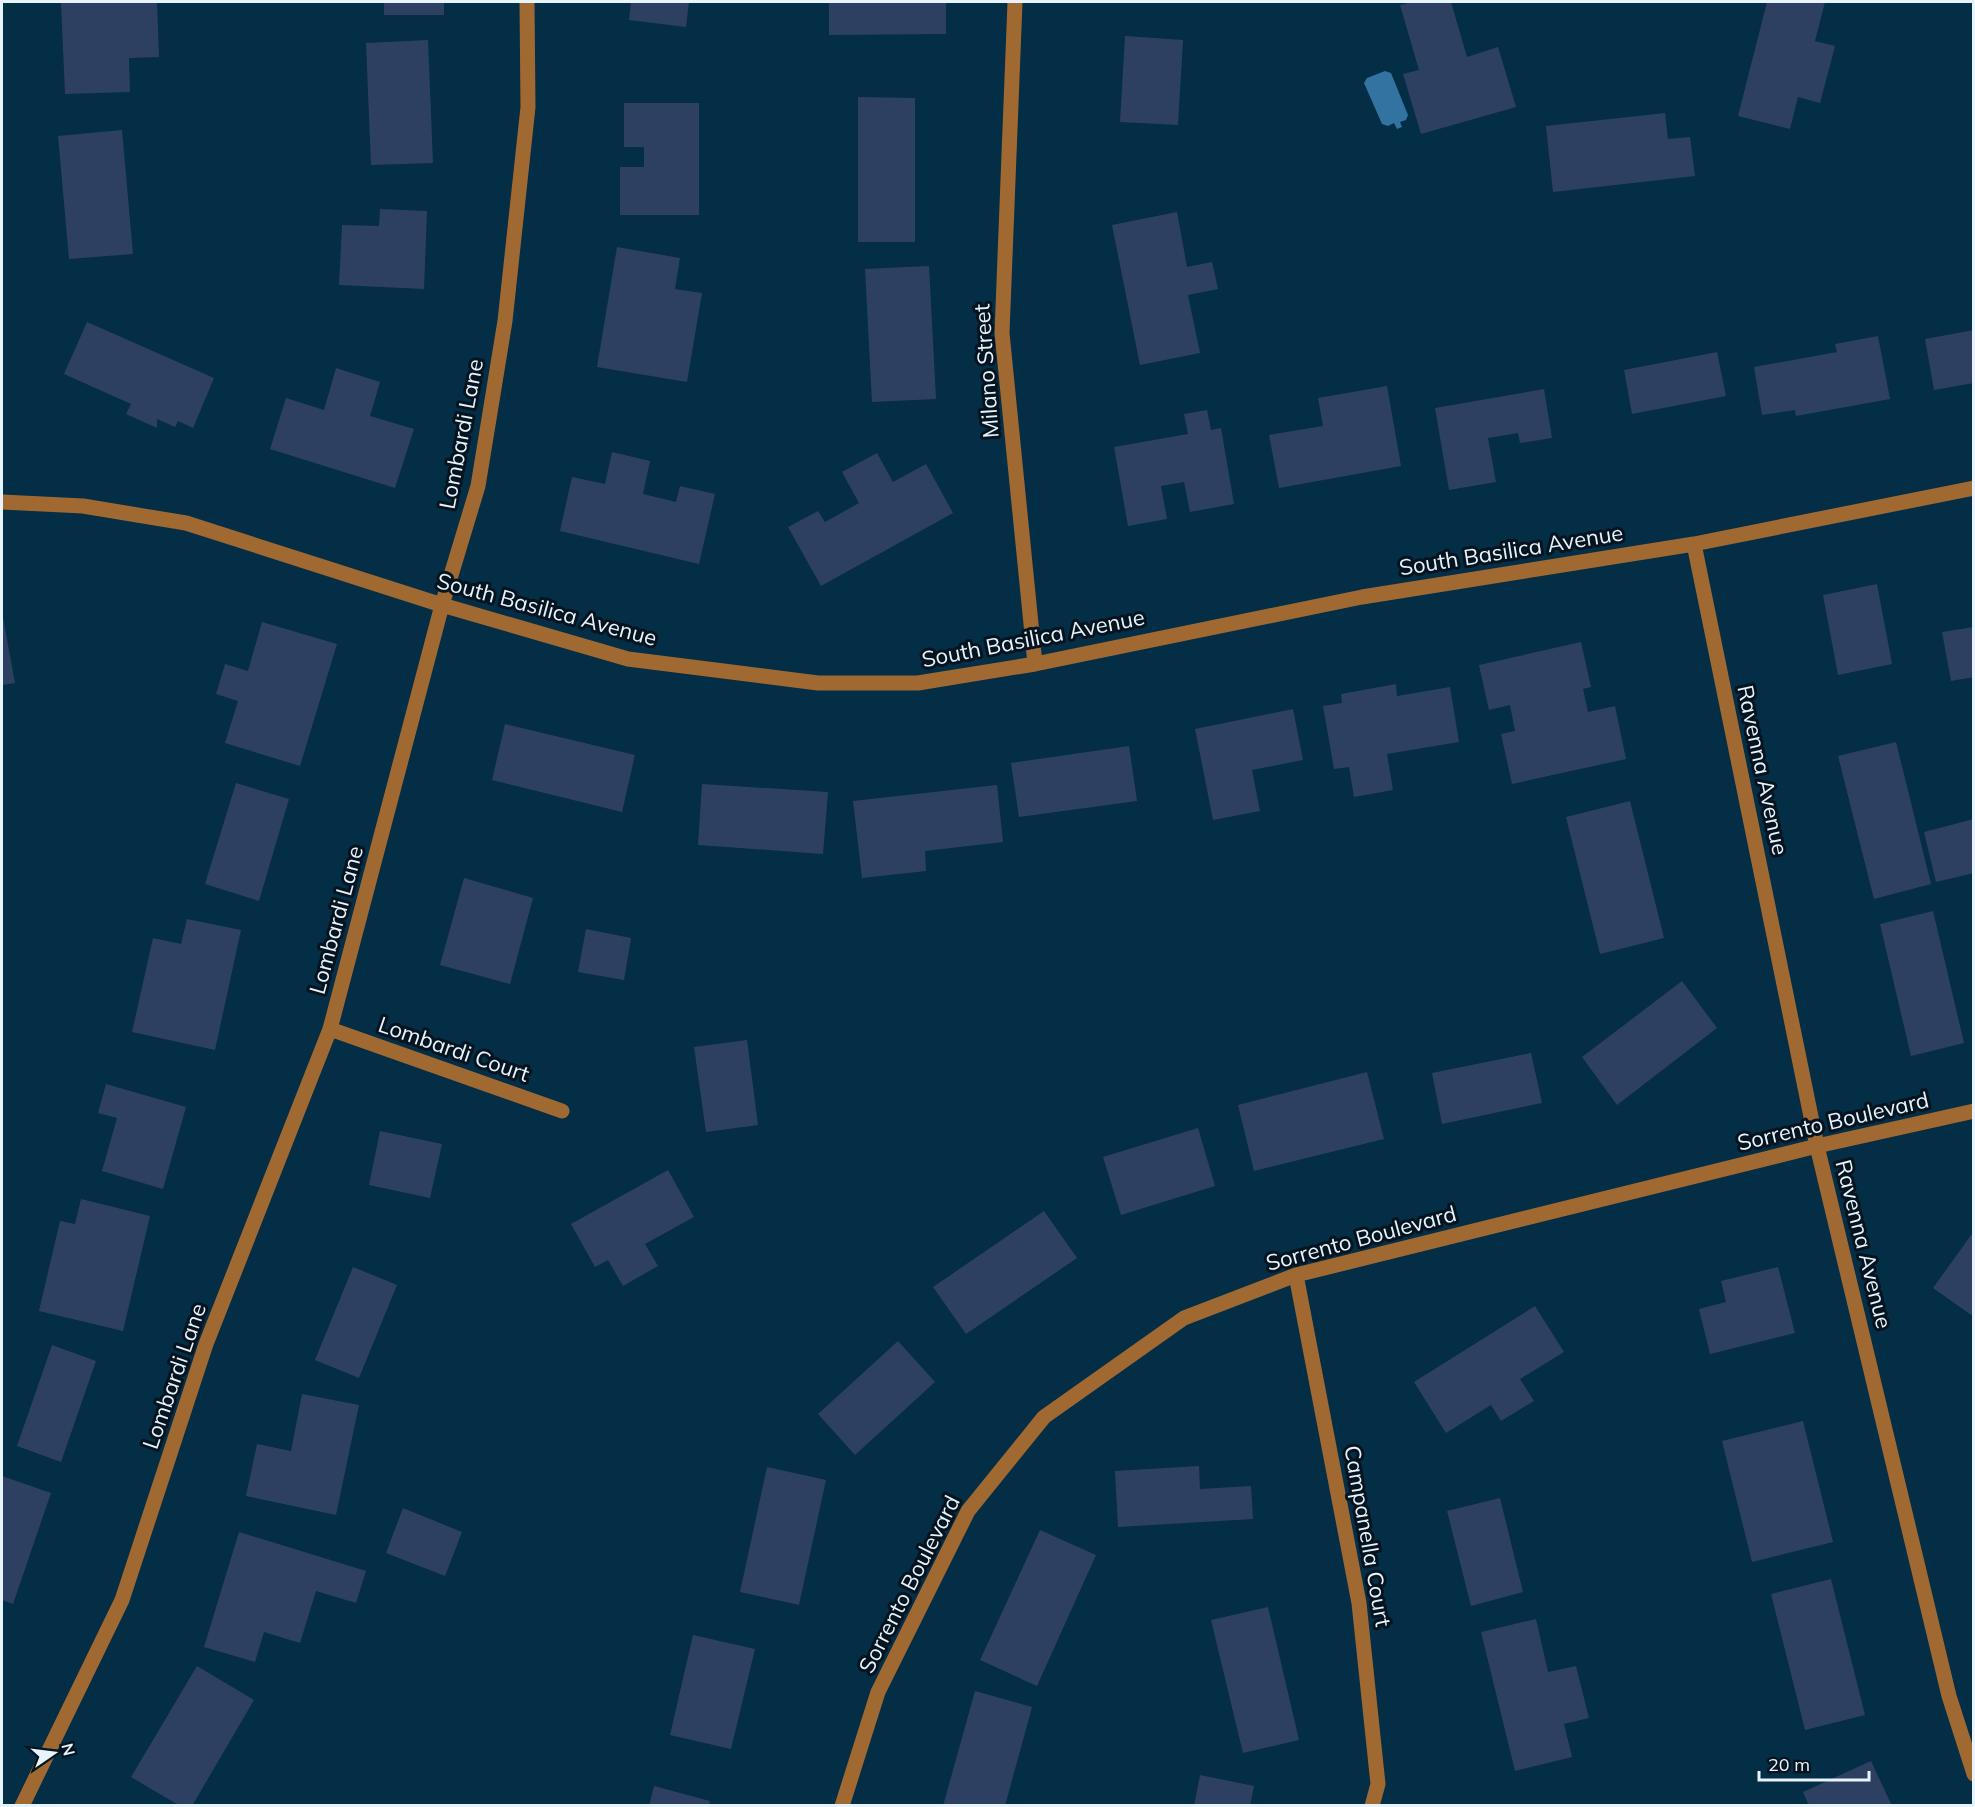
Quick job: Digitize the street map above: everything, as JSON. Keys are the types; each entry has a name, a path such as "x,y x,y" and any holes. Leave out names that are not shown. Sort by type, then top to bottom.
{"street":[{"name":"Lombardi Lane","path":"22,1806 122,1600 206,1344 330,1029 442,605 478,486 505,321 528,107 526,2"},
{"name":"Milano Street","path":"1015,2 1002,333 1035,664"},
{"name":"South Basilica Avenue","path":"2,502 83,506 186,524 442,605 628,658 818,683 918,683 1035,664 1362,597 1694,544 1974,488"},
{"name":"Ravenna Avenue","path":"1694,544 1817,1146 1949,1696 1974,1774"},
{"name":"Lombardi Court","path":"330,1029 562,1111"},
{"name":"Sorrento Boulevard","path":"842,1806 878,1692 968,1511 1044,1417 1184,1318 1296,1275 1817,1146 1974,1111"},
{"name":"Campanella Court","path":"1296,1275 1359,1603 1378,1784 1371,1806"}],"water":[{"path":"1385,71 1391,73 1408,115 1406,120 1400,122 1402,127 1397,129 1394,123 1388,126 1382,124 1364,83 1367,78"}],"building":[{"path":"157,2 159,57 129,58 130,92 65,94 61,3"},
{"path":"384,2 444,2 444,15 384,15"},
{"path":"631,2 689,2 686,27 629,20"},
{"path":"829,2 946,2 946,34 829,35"},
{"path":"1412,2 1451,2 1467,57 1498,47 1516,107 1421,134 1403,74 1419,70 1400,5"},
{"path":"1767,2 1825,2 1815,41 1835,46 1820,103 1798,97 1790,129 1738,116"},
{"path":"1125,36 1183,40 1178,125 1120,122"},
{"path":"428,40 433,163 371,165 366,43"},
{"path":"858,97 915,98 915,242 858,242"},
{"path":"624,103 699,103 699,215 620,215 620,167 644,167 644,147 624,147"},
{"path":"1665,113 1668,139 1690,137 1695,176 1553,192 1546,126"},
{"path":"122,130 133,254 69,259 58,136"},
{"path":"380,209 427,211 424,289 339,285 342,225 379,226"},
{"path":"1177,212 1187,267 1212,262 1218,289 1188,295 1200,353 1140,365 1112,225"},
{"path":"617,247 680,258 675,289 702,293 687,382 597,367"},
{"path":"929,266 936,399 872,402 865,269"},
{"path":"87,322 214,378 193,428 178,421 175,427 157,419 157,428 126,414 131,404 64,374"},
{"path":"1974,330 1974,383 1934,390 1925,339"},
{"path":"1878,336 1890,399 1796,416 1795,410 1762,415 1754,367 1837,352 1835,344"},
{"path":"1717,352 1726,396 1632,414 1624,370"},
{"path":"336,368 380,382 370,416 414,429 395,488 270,449 286,398 324,410"},
{"path":"1387,386 1401,466 1279,488 1269,435 1323,426 1318,398"},
{"path":"1544,389 1552,438 1520,443 1518,433 1488,438 1496,482 1449,490 1435,408"},
{"path":"1207,410 1211,430 1221,428 1234,504 1190,512 1184,482 1161,486 1167,519 1128,526 1114,447 1188,434 1184,414"},
{"path":"612,452 650,461 643,494 676,502 680,486 715,494 699,564 560,531 572,477 605,484"},
{"path":"877,453 893,482 926,464 953,513 821,586 788,527 818,511 825,522 859,503 842,472"},
{"path":"1877,584 1892,664 1838,675 1823,595"},
{"path":"2,612 15,683 2,685"},
{"path":"262,622 337,644 300,766 225,743 238,701 216,694 225,664 248,671"},
{"path":"1974,627 1974,677 1951,681 1942,632"},
{"path":"1581,642 1591,687 1583,689 1588,712 1615,706 1626,759 1512,784 1501,734 1515,731 1510,705 1489,710 1479,665"},
{"path":"1396,684 1397,696 1450,687 1459,742 1387,754 1393,790 1354,797 1349,767 1334,769 1323,706 1342,703 1341,694"},
{"path":"1293,709 1303,760 1252,770 1260,811 1213,820 1195,729"},
{"path":"505,724 635,755 622,812 492,780"},
{"path":"1896,742 1931,884 1874,899 1838,756"},
{"path":"1129,746 1137,801 1019,817 1011,763"},
{"path":"236,783 289,799 259,901 205,884"},
{"path":"702,784 828,792 823,854 698,845"},
{"path":"997,785 1003,842 925,851 926,871 862,878 853,801"},
{"path":"1630,801 1664,938 1600,954 1566,817"},
{"path":"1974,819 1974,873 1936,882 1924,832"},
{"path":"464,878 533,898 510,984 440,965"},
{"path":"1933,911 1964,1043 1911,1056 1880,924"},
{"path":"187,919 241,930 215,1050 132,1032 153,938 181,944"},
{"path":"586,929 631,938 624,980 578,972"},
{"path":"1682,981 1717,1028 1617,1105 1582,1057"},
{"path":"747,1040 758,1125 706,1132 694,1047"},
{"path":"1531,1053 1542,1103 1442,1124 1432,1073"},
{"path":"1367,1072 1384,1139 1254,1171 1238,1105"},
{"path":"106,1084 186,1107 163,1189 102,1171 117,1118 98,1113"},
{"path":"1198,1128 1215,1186 1121,1215 1103,1157"},
{"path":"380,1131 442,1144 430,1198 369,1185"},
{"path":"668,1170 694,1217 645,1244 658,1266 623,1286 608,1260 595,1267 571,1224"},
{"path":"81,1199 150,1216 123,1331 39,1311 60,1221 75,1224"},
{"path":"1044,1211 1077,1258 966,1334 933,1287"},
{"path":"1974,1231 1974,1317 1933,1288"},
{"path":"353,1267 397,1285 359,1378 315,1360"},
{"path":"1778,1267 1795,1333 1710,1354 1699,1309 1726,1302 1721,1281"},
{"path":"1535,1306 1564,1352 1520,1379 1534,1401 1501,1421 1491,1405 1446,1433 1414,1382"},
{"path":"898,1341 935,1382 855,1455 818,1414"},
{"path":"52,1345 96,1361 61,1462 17,1446"},
{"path":"302,1394 359,1405 336,1515 246,1496 257,1444 291,1451"},
{"path":"1803,1421 1833,1542 1752,1562 1722,1441"},
{"path":"1199,1466 1200,1489 1251,1486 1253,1519 1118,1527 1115,1471"},
{"path":"767,1467 826,1480 799,1605 740,1592"},
{"path":"2,1476 51,1493 13,1604 2,1600"},
{"path":"1500,1498 1523,1592 1471,1606 1447,1511"},
{"path":"403,1508 462,1532 445,1576 386,1553"},
{"path":"1040,1530 1096,1555 1037,1686 980,1660"},
{"path":"239,1532 366,1571 356,1603 316,1591 300,1643 264,1632 255,1662 204,1647"},
{"path":"1831,1579 1865,1715 1805,1730 1771,1594"},
{"path":"1268,1607 1299,1740 1243,1753 1211,1620"},
{"path":"1536,1619 1548,1672 1576,1666 1589,1718 1564,1724 1572,1757 1515,1771 1481,1632"},
{"path":"693,1635 755,1649 731,1749 670,1735"},
{"path":"197,1666 254,1700 192,1806 180,1806 131,1777"},
{"path":"975,1691 1032,1707 1005,1806 943,1806"},
{"path":"1871,1761 1892,1806 1809,1806 1803,1792"},
{"path":"1200,1775 1254,1786 1250,1806 1194,1806"},
{"path":"654,1786 710,1801 709,1806 649,1806"}]}
